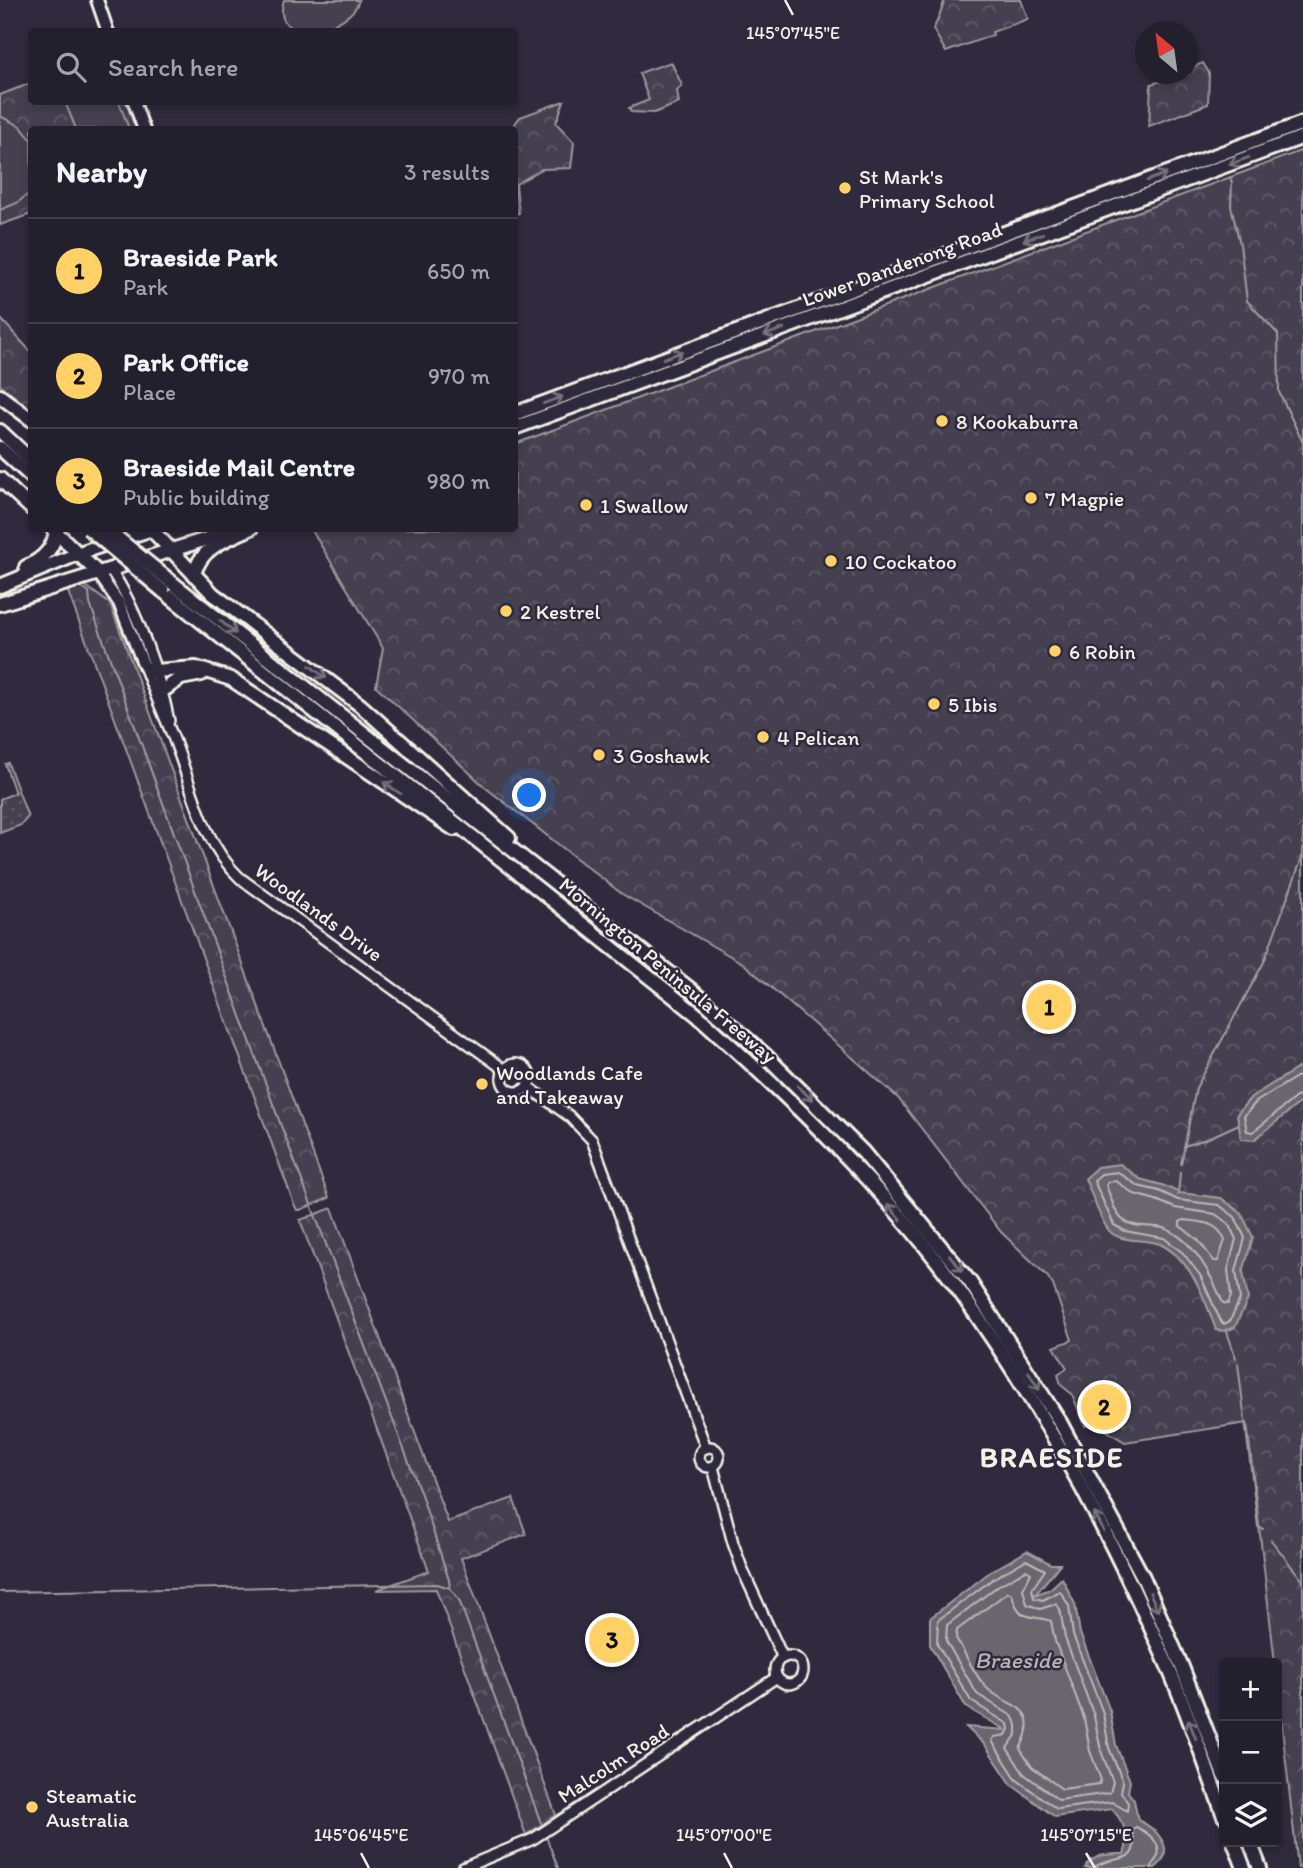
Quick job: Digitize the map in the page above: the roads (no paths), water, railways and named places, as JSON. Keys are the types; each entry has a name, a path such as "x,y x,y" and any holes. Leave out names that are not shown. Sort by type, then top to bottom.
{"highway":[{"name":"Lower Dandenong Road","path":"518,413 1303,123"},
{"name":"Lower Dandenong Road","path":"518,427 1303,137"},
{"path":"0,396 28,417"},
{"path":"0,431 28,457"},
{"path":"0,448 28,473"},
{"path":"0,480 28,505"},
{"path":"0,579 42,558 52,544 54,532"},
{"path":"56,532 100,570"},
{"name":"Mornington Peninsula Freeway","path":"93,532 708,1004 764,1054 863,1152 971,1282 1008,1363 1084,1493 1127,1577 1167,1664 1219,1803"},
{"name":"Mornington Peninsula Freeway","path":"109,532 169,588 698,1015 841,1152 990,1323 1060,1422 1143,1577 1219,1763"},
{"path":"0,586 79,553 143,532"},
{"path":"155,532 226,605 360,705 536,863 708,1004"},
{"path":"0,594 171,551 230,532"},
{"path":"194,575 200,560 209,549 243,532"},
{"path":"0,604 100,570"},
{"path":"149,668 197,668 234,681 530,880"},
{"path":"162,691 167,685 184,677 220,675"},
{"path":"1236,1847 1244,1868"},
{"path":"1252,1847 1260,1867"}],"main road":[{"path":"97,0 107,28"},
{"path":"135,105 143,126"},
{"name":"Woodlands Drive","path":"100,570 119,603 149,668"}],"street":[{"name":"Woodlands Drive","path":"149,668 162,691 173,736"},
{"name":"Woodlands Drive","path":"149,668 210,839 228,867 505,1070"},
{"path":"516,1063 524,1066 530,1078 527,1086 521,1091 509,1090 502,1079 505,1070 516,1063"},
{"path":"527,1086 569,1116 581,1127 595,1148 706,1448"},
{"path":"706,1448 713,1448 719,1454 719,1461 713,1467 704,1466 700,1462 701,1452 706,1448"},
{"path":"713,1467 743,1572 783,1658"},
{"path":"783,1658 798,1658 803,1665 803,1674 798,1681 790,1684 777,1677 775,1667 783,1658"},
{"name":"Malcolm Road","path":"463,1868 533,1839 777,1677"}],"water":[{"path":"1303,1065 1303,1100 1254,1140 1241,1139 1237,1114 1251,1097"},
{"path":"1120,1164 1140,1179 1180,1193 1221,1198 1241,1213 1253,1237 1243,1272 1248,1299 1235,1327 1226,1331 1216,1330 1190,1271 1173,1252 1156,1243 1118,1237 1107,1228 1085,1179 1097,1167"},
{"name":"Braeside","path":"1027,1551 1051,1564 1060,1564 1035,1595 1050,1589 1062,1578 1075,1604 1080,1633 1110,1711 1116,1745 1130,1781 1128,1792 1134,1800 1138,1820 1158,1834 1165,1847 1162,1861 1155,1868 1085,1868 1097,1857 1124,1854 1127,1842 1120,1819 1112,1809 1055,1817 1012,1785 985,1745 966,1727 1006,1730 966,1707 930,1645 930,1618 990,1572"}],"waterway":[{"path":"1230,177 1231,206 1240,244 1247,301 1278,334 1279,392 1303,443"},
{"path":"83,588 89,592 90,604 280,1123 421,1494 450,1588"},
{"path":"1181,1164 1196,1088 1264,962 1303,855"},
{"path":"1184,1146 1237,1125"},
{"path":"1178,1195 1180,1172"},
{"path":"1226,1329 1236,1358"},
{"path":"1238,1364 1258,1527 1263,1529"},
{"path":"1271,1540 1303,1581"},
{"path":"0,1592 437,1584 450,1588 459,1600 541,1823"},
{"path":"547,1839 558,1868"}],"place":[{"name":"St Mark's Primary School","path":"845,188"},
{"name":"8 Kookaburra","path":"942,421"},
{"name":"7 Magpie","path":"1031,498"},
{"name":"1 Swallow","path":"586,505"},
{"name":"10 Cockatoo","path":"831,561"},
{"name":"2 Kestrel","path":"506,611"},
{"name":"6 Robin","path":"1055,651"},
{"name":"5 Ibis","path":"934,704"},
{"name":"4 Pelican","path":"763,737"},
{"name":"3 Goshawk","path":"599,755"},
{"name":"Braeside Park","path":"1049,1007"},
{"name":"Woodlands Cafe and Takeaway","path":"482,1084"},
{"name":"Park Office","path":"1104,1407"},
{"name":"Braeside Mail Centre","path":"612,1640"},
{"name":"Steamatic Australia","path":"32,1807"}],"district":[{"name":"BRAESIDE","path":"1052,1457"}]}
